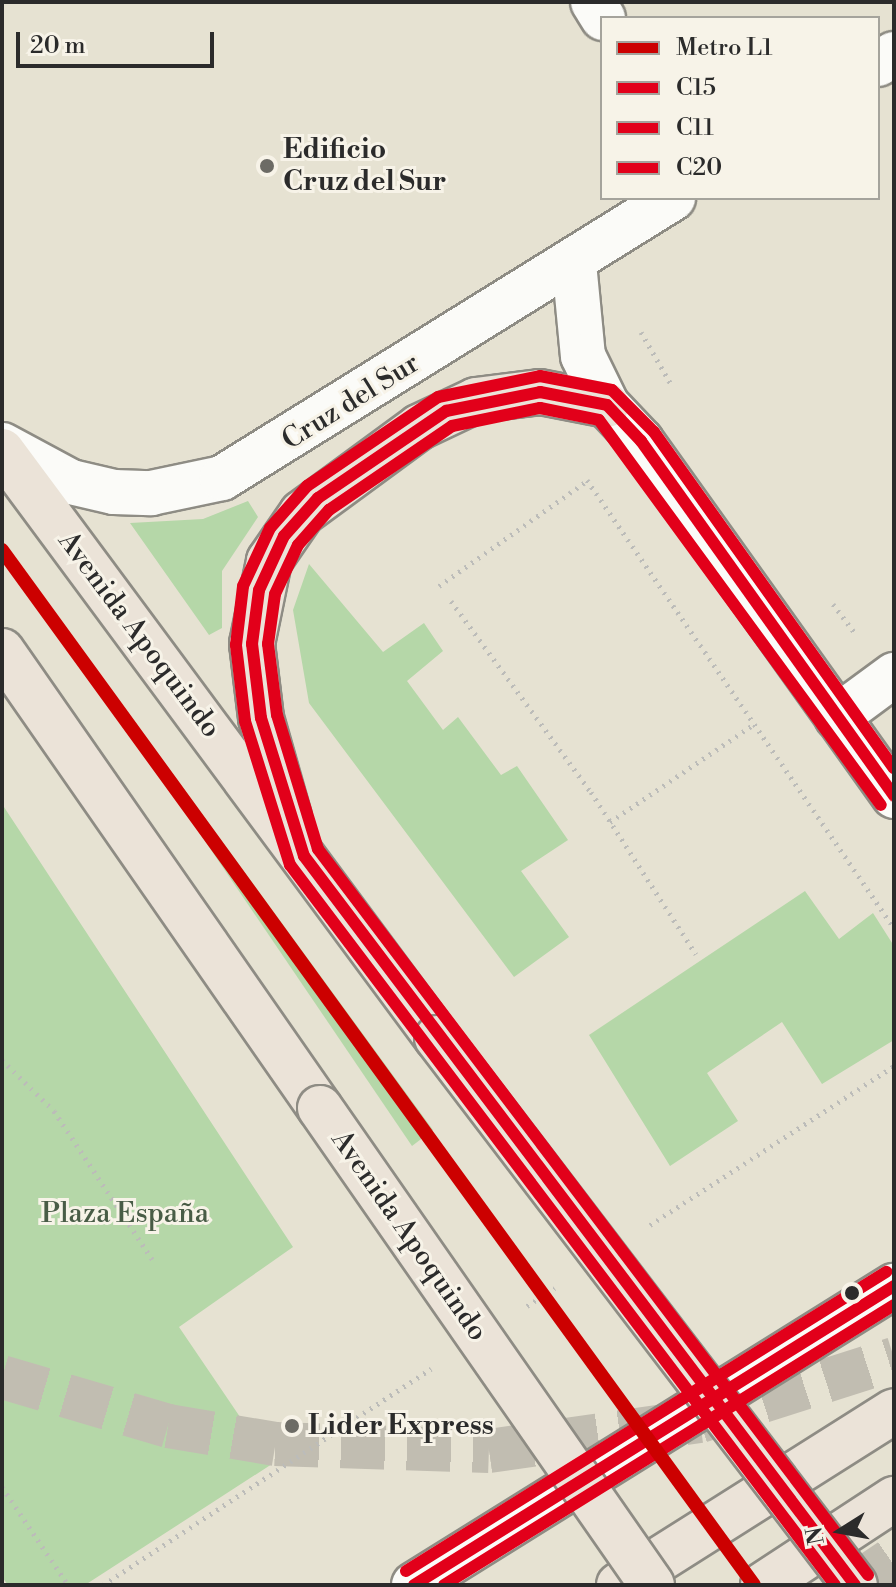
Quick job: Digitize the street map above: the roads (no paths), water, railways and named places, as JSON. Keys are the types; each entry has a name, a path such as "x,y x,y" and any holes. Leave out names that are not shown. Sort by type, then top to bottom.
{"main road":[{"path":"304,856 278,789 252,644 259,590 284,536 318,498 446,411 529,392 607,405"},
{"name":"Avenida Apoquindo","path":"2,448 437,1038 855,1585"},
{"name":"Avenida Apoquindo","path":"2,651 652,1585"},
{"path":"2,683 44,712"},
{"path":"619,1585 894,1411"},
{"path":"763,1585 894,1499"}],"street":[{"name":"Cruz del Sur","path":"2,448 71,482 114,492 151,493 222,478 574,263 670,200"},
{"path":"574,263 583,356 607,405 641,441 894,796"},
{"path":"837,717 894,675"},
{"path":"414,1585 894,1286"}],"tunnel":[{"path":"2,1377 168,1426 275,1444 489,1451 700,1421 894,1359"},
{"path":"854,1585 894,1558"}],"metro line":[{"name":"L1","path":"2,550 754,1585"}],"place":[{"name":"Edificio Cruz del Sur","path":"267,166"},
{"name":"Lider Express","path":"292,1426"}],"park label":[{"name":"Plaza España","path":"125,1214"}]}
